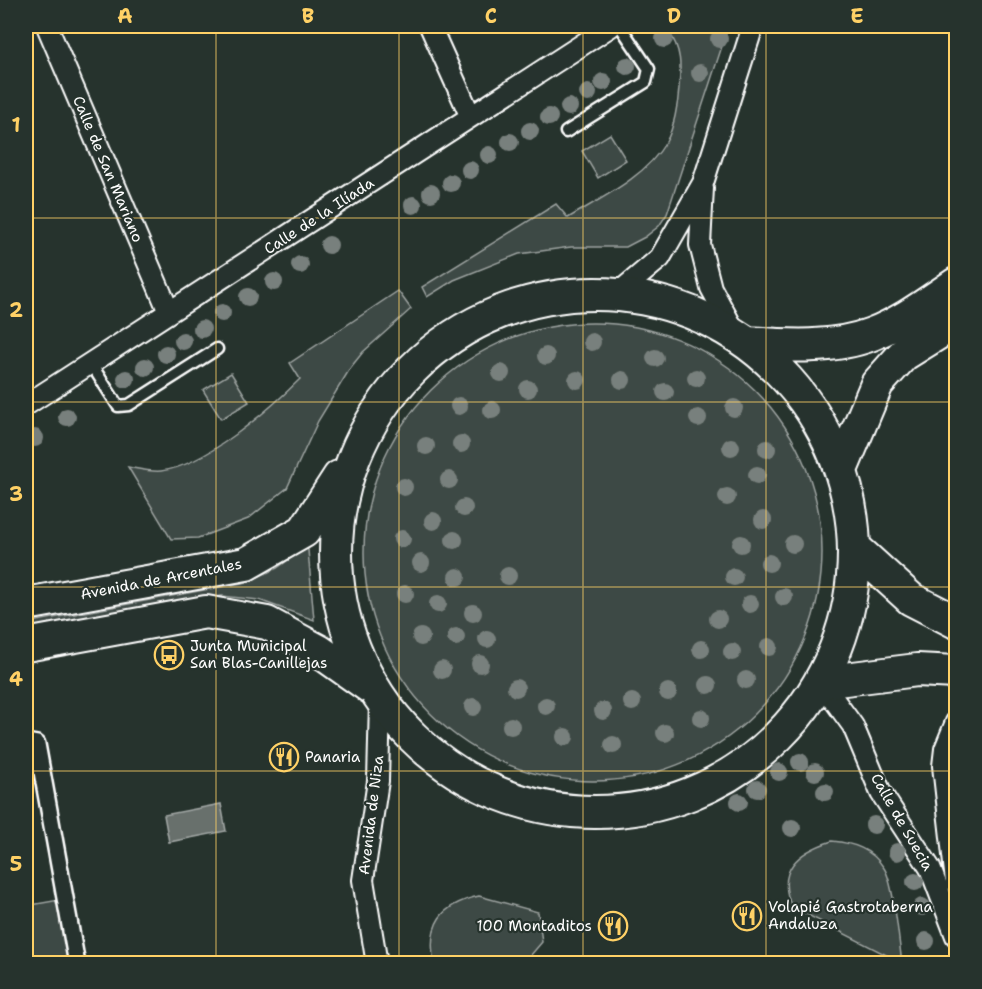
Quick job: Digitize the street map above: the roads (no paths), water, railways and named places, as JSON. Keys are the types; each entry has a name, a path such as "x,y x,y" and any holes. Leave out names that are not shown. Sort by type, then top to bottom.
{"main road":[{"path":"742,339 788,346 840,342 871,335 909,316 957,284"},
{"path":"26,645 206,612 267,623 319,651 375,694 409,735 437,760 470,781 513,799 554,810 599,813 642,808 681,798 733,773 773,742 798,716 821,682 836,651 847,618 853,583 855,548 851,509 842,470 813,412 772,363 742,339 709,320 681,309 616,295 569,295 524,303 490,316 455,334 402,378 376,413 354,453 341,492 335,533 335,574 342,615 355,654 375,694"},
{"path":"842,470 877,384 903,355 957,322"},
{"name":"Avenida de Arcentales","path":"26,604 246,564 304,531 354,453"},
{"path":"855,548 911,599 957,621"},
{"path":"821,682 916,670 957,672"}],"street":[{"name":"Calle de San Mariano","path":"47,26 169,312"},
{"path":"430,26 470,115"},
{"name":"Calle de la Ilíada","path":"26,405 348,198 470,115 611,26"},
{"path":"616,295 660,258 703,183 753,26"},
{"path":"703,183 700,245 711,288 742,339"},
{"name":"Calle de Suecia","path":"821,682 853,726 881,793 930,868 957,936"},
{"name":"Avenida de Niza","path":"375,694 378,781 363,880 377,963"},
{"name":"Calle de Suecia","path":"957,722 945,749 943,766 957,882"},
{"path":"26,742 37,744 77,963"}],"lane":[{"path":"566,132 646,82 649,69 620,26"},
{"path":"91,364 112,400 118,406 122,406 129,405 217,349"}],"place":[{"name":"Junta Municipal San Blas-Canillejas","path":"169,655"},
{"name":"Panaria","path":"284,757"},
{"name":"Volapié Gastrotaberna Andaluza","path":"747,916"},
{"name":"100 Montaditos","path":"613,926"}]}
